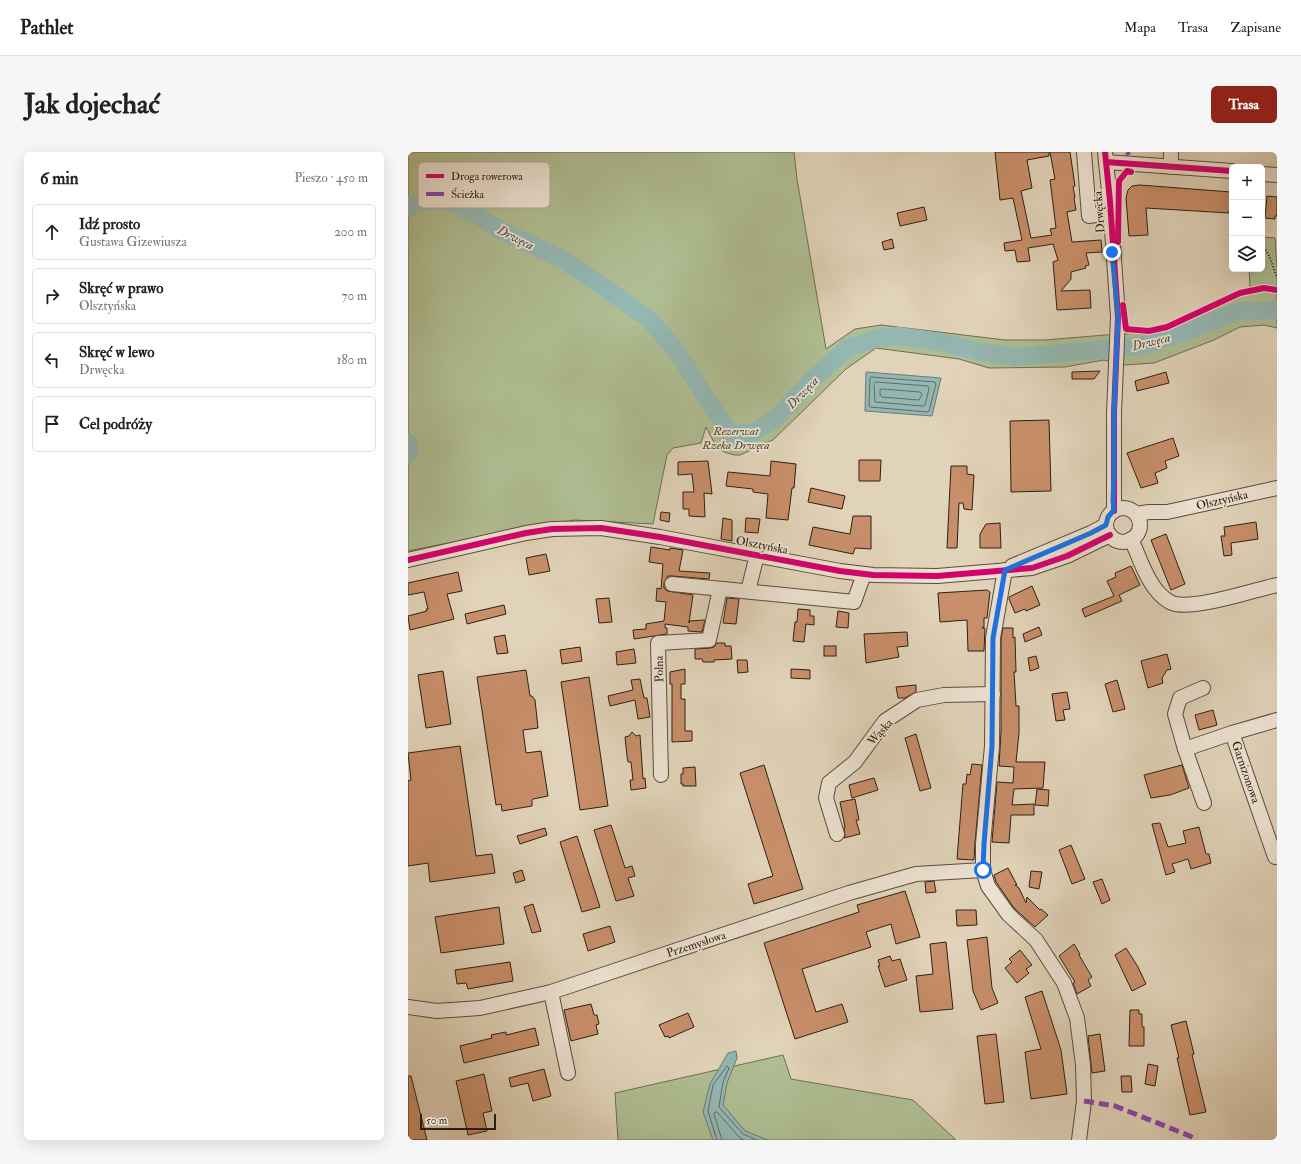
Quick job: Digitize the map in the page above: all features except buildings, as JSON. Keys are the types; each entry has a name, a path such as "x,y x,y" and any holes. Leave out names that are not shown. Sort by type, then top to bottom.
{"street":[{"path":"1084,152 1089,216 1110,213"},
{"path":"1171,152 1171,167"},
{"path":"1105,157 1171,167 1229,171"},
{"name":"Drwęcka","path":"1105,157 1117,312 1113,501 1119,509"},
{"path":"1265,174 1277,175"},
{"name":"Olsztyńska","path":"1138,520 1149,512 1167,512 1277,488"},
{"path":"1119,509 1128,509 1138,520 1138,532 1132,539 1122,542 1117,541 1108,530 1108,517 1119,509"},
{"name":"Olsztyńska","path":"408,560 526,533 552,529 601,528 626,531 840,571 893,576 944,576 1032,568 1067,556 1108,530"},
{"path":"1132,539 1151,582 1158,593 1172,603 1188,604 1226,599 1277,585"},
{"path":"748,591 757,555"},
{"path":"1005,570 993,638 992,746 983,870 988,886 1008,914 1036,940 1064,983 1077,1018 1083,1065 1084,1101 1079,1140"},
{"path":"672,584 854,602 864,574"},
{"name":"Polna","path":"661,775 658,643 709,640 720,589"},
{"path":"1203,688 1180,698 1175,714 1185,750 1204,803"},
{"name":"Wąska","path":"837,834 826,798 829,783 855,762 886,721 917,700 944,695 993,694"},
{"name":"Garnizonowa","path":"1185,750 1232,733 1277,720"},
{"name":"Garnizonowa","path":"1232,733 1275,857"},
{"name":"Przemysłowa","path":"408,1007 437,1011 480,1008 552,992 849,893 916,874 983,870"},
{"path":"552,992 568,1073"}],"path":[{"path":"1265,248 1277,278"}],"green space":[{"name":"Rezerwat Rzeka Drwęca","path":"408,152 794,152 797,179 826,349 855,329 881,325 1005,340 1045,340 1127,334 1127,326 1148,329 1168,325 1250,287 1249,272 1265,272 1265,237 1275,238 1277,270 1277,328 1264,325 1240,327 1214,340 1154,363 1125,365 1104,360 1065,367 989,368 959,359 876,348 846,369 773,440 740,455 734,455 717,448 706,427 701,443 673,448 667,455 653,524 575,520 524,528 408,551"},
{"path":"783,1055 791,1079 913,1100 956,1140 618,1140 615,1093"}],"water":[{"path":"866,372 941,378 932,416 865,411"},
{"path":"736,1051 737,1058 727,1083 723,1105 745,1131 768,1140 713,1140 703,1112 710,1084 728,1053"}],"waterway":[{"name":"Drwęca","path":"408,208 413,204 418,203"},
{"name":"Drwęca","path":"464,208 504,232 562,259 649,319 676,350 721,421 731,434 753,433 777,417 816,376 848,348 878,338 899,336 940,342 976,351 1016,357 1141,346 1194,329 1239,311 1277,310"},
{"name":"Drwęca","path":"408,443 410,450 408,454"}],"marked path":[{"path":"1084,1101 1115,1106 1190,1136 1196,1140"}],"cycle path":[{"path":"1105,152 1118,317 1114,413 1114,511"},
{"path":"1106,162 1229,171"},
{"path":"1118,242 1119,181 1127,171 1131,172"},
{"path":"1123,305 1126,329 1149,331 1167,327 1240,293 1264,288 1277,290"},
{"path":"408,560 526,533 552,529 601,528 660,537 840,571 873,575 937,576 1032,568 1067,556 1110,535"}],"route":[{"path":"983,870 992,746 993,638 1005,570 1091,533 1106,525 1108,517 1114,510 1114,413 1118,317 1112,252"}]}
